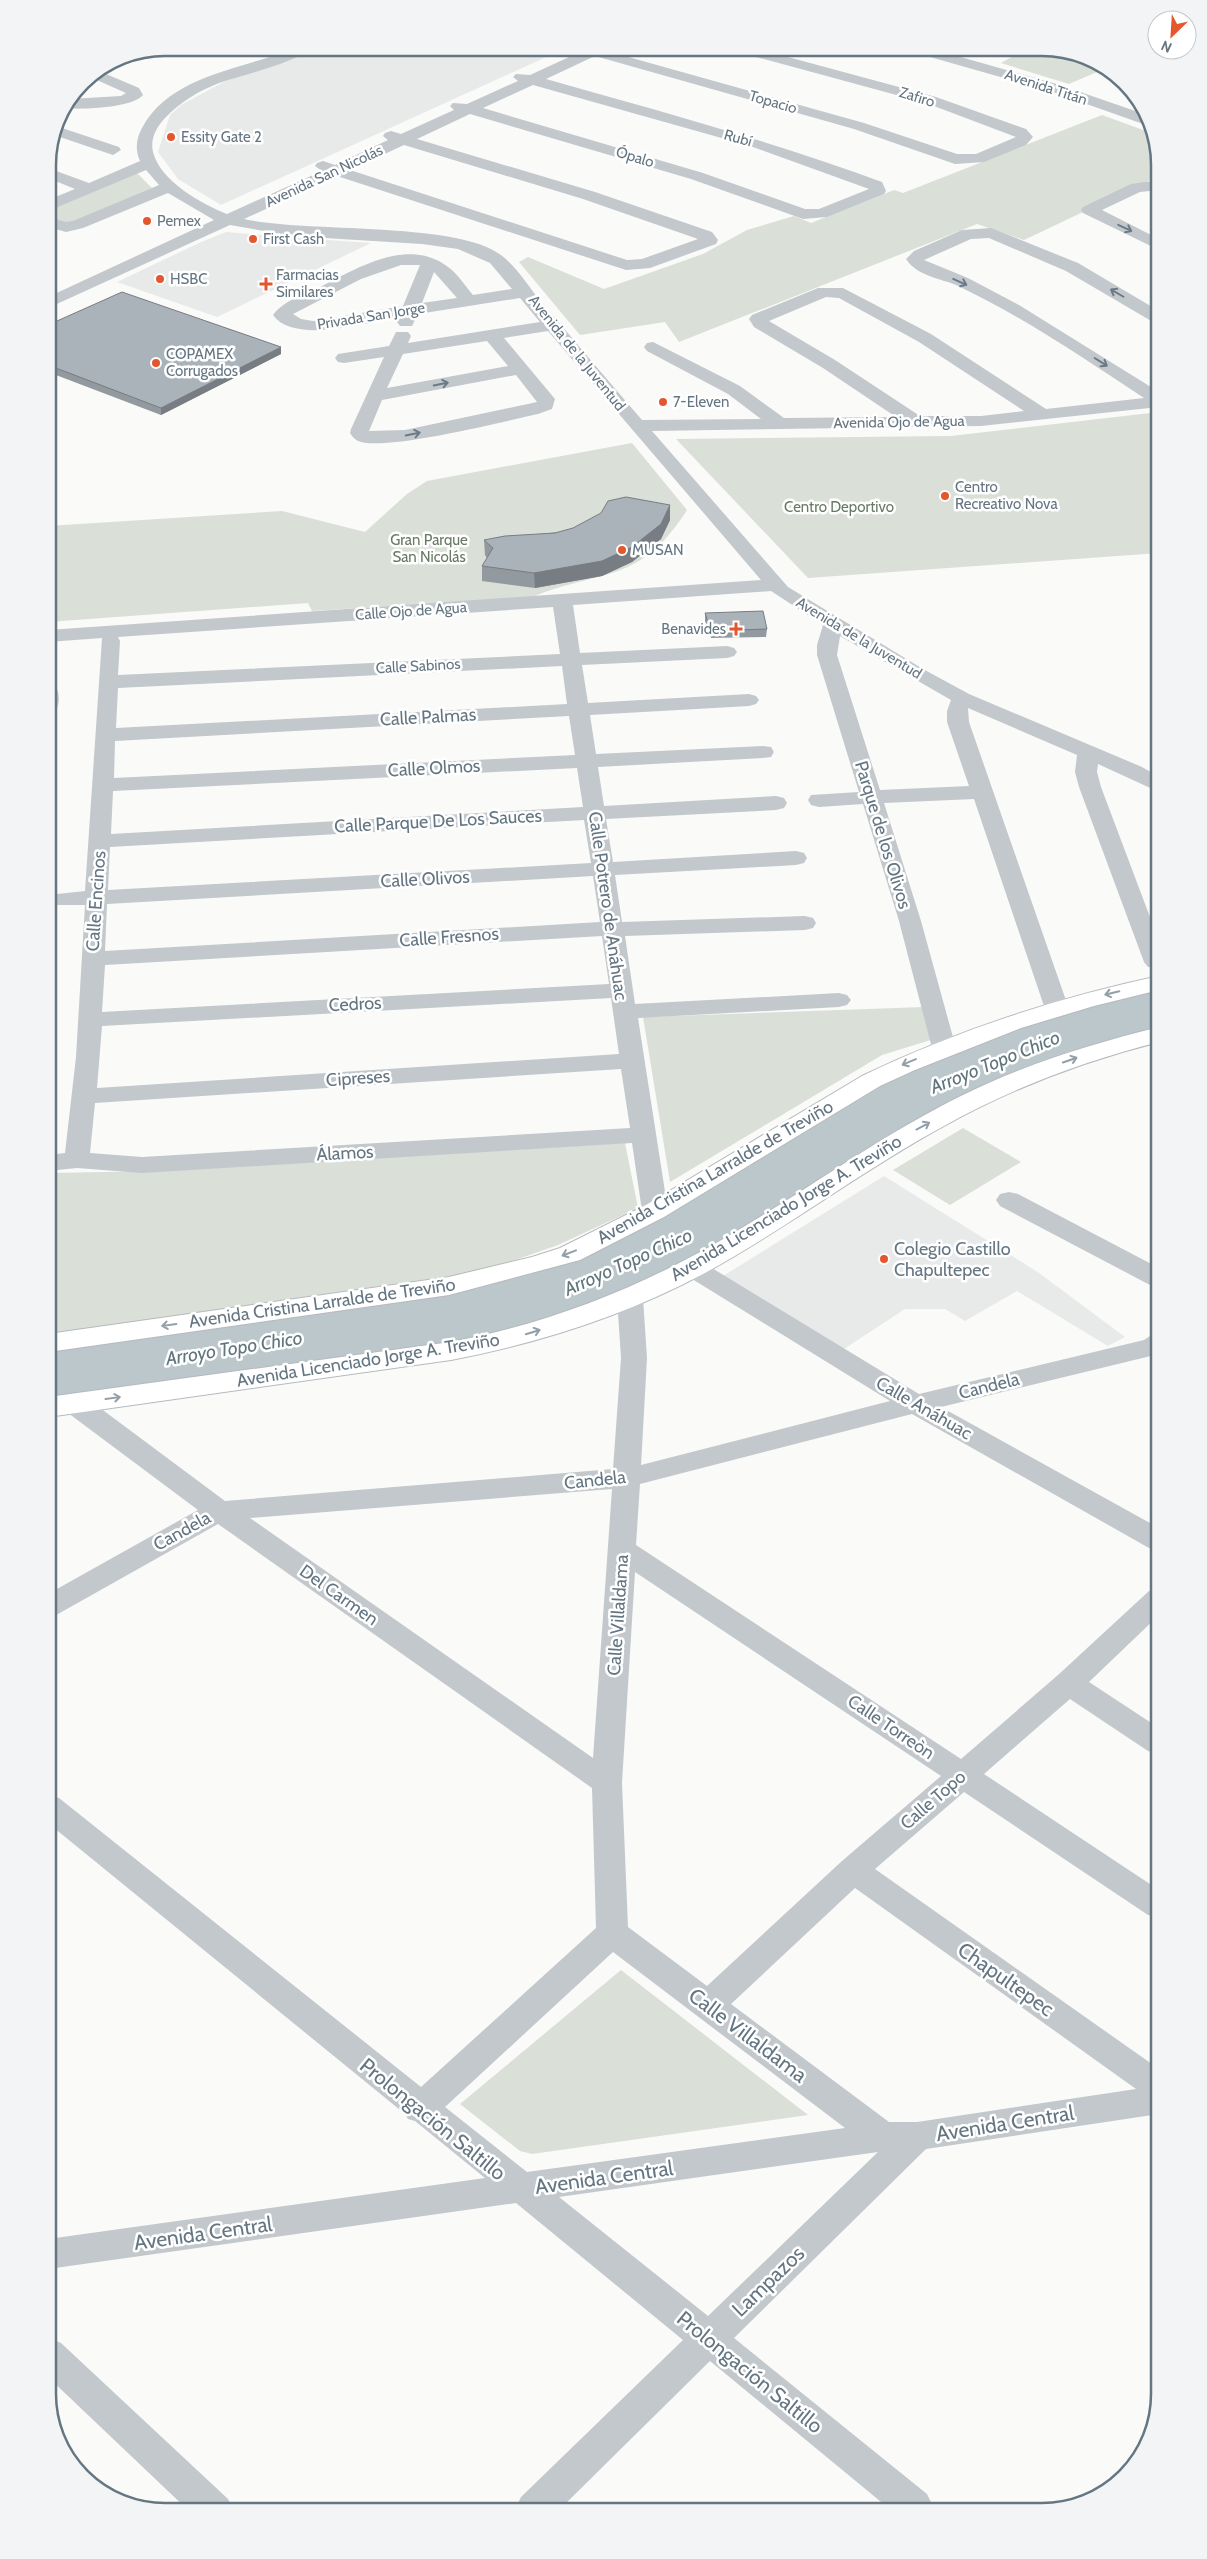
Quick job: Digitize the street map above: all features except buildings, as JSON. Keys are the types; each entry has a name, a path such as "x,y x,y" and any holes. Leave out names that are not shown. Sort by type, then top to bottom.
{"main road":[{"name":"Avenida Cristina Larralde de Treviño","path":"56,1342 469,1282 570,1254 655,1211 871,1081 1008,1022 1109,993 1151,976"},
{"name":"Avenida Licenciado Jorge A. Treviño","path":"61,1405 474,1347 580,1317 630,1298 693,1268 914,1131 971,1100 1071,1060 1151,1038"}],"street":[{"path":"56,202 147,164 145,156 147,135 153,123 167,106 208,83 282,56"},
{"name":"Avenida San Nicolás","path":"56,299 222,218 574,56"},
{"name":"Topacio","path":"614,56 859,126 946,157 963,161"},
{"name":"Zafiro","path":"769,56 931,100 1024,134 1024,140 1020,142 978,159 963,161"},
{"name":"Avenida Titán","path":"942,56 1055,88 1139,118"},
{"path":"76,103 124,100 135,96 134,91 102,77"},
{"name":"Rubí","path":"526,79 756,143 808,160 878,188 878,191 869,196 821,214 810,215"},
{"name":"Ópalo","path":"463,107 697,176 810,215"},
{"path":"62,132 113,150"},
{"path":"329,168 633,266 644,264 710,240 706,236 673,222 624,206 397,138"},
{"name":"Avenida de la Juventud","path":"147,164 169,187 222,218 275,228 417,238 461,245 496,259 774,584 794,600 962,698 1088,754 1134,772 1151,781"},
{"path":"56,176 89,188"},
{"path":"1151,186 1137,187 1089,210 1151,241"},
{"path":"56,224 66,227 77,225 169,187"},
{"name":"Avenida San Nicolás","path":"56,288 222,218"},
{"path":"1151,313 1072,267 991,233 968,234 916,257 916,262 1010,307 1151,395"},
{"name":"Privada San Jorge","path":"429,263 411,260 383,262 282,315 296,324 404,330 468,300 526,292"},
{"path":"468,300 442,270 429,263 404,330 359,433 364,436 405,436 538,409 546,405 546,399 496,339"},
{"path":"916,422 758,321 760,317 831,291 850,296 888,316 991,380 1043,415"},
{"path":"344,358 404,330 496,339 557,329"},
{"path":"653,346 734,390 779,423"},
{"path":"376,396 520,369"},
{"name":"Avenida Ojo de Agua","path":"637,426 981,421 1151,402"},
{"name":"Calle Ojo de Agua","path":"56,635 562,601 774,584"},
{"name":"Calle Potrero de Anáhuac","path":"562,601 655,1211"},
{"name":"Parque de los Olivos","path":"834,624 827,645 827,655 910,921 944,1048"},
{"name":"Calle Encinos","path":"77,1160 85,1096 90,1020 92,958 107,734 110,641"},
{"name":"Calle Sabinos","path":"109,682 572,658 727,652"},
{"path":"962,698 957,712 958,722 1057,1009"},
{"name":"Calle Palmas","path":"107,734 749,700"},
{"name":"Calle Olmos","path":"104,785 764,752"},
{"path":"1088,754 1086,772 1090,787 1151,954"},
{"name":"Avenida de la Juventud","path":"1134,772 1151,775"},
{"path":"819,800 983,792"},
{"name":"Calle Parque De Los Sauces","path":"101,841 776,803"},
{"name":"Calle Olivos","path":"56,900 796,858"},
{"name":"Calle Fresnos","path":"92,958 548,930 805,923"},
{"name":"Cedros","path":"90,1020 622,1001 839,1000"},
{"name":"Cipreses","path":"85,1096 631,1061"},
{"name":"Álamos","path":"56,1162 77,1160 142,1165 643,1135"},
{"path":"1009,1200 1151,1274"},
{"name":"Calle Anáhuac","path":"693,1268 915,1404 1151,1536"},
{"name":"Calle Villaldama","path":"630,1298 634,1358 607,1783 612,1934 708,2005 900,2137"},
{"name":"Candela","path":"56,1602 218,1511 627,1478 915,1404 1151,1347"},
{"name":"Del Carmen","path":"61,1405 218,1511 607,1783"},
{"name":"Calle Torreòn","path":"622,1549 1151,1900"},
{"name":"Calle Topo","path":"708,2005 853,1870 1069,1683 1151,1606"},
{"path":"1069,1683 1151,1736"},
{"name":"Prolongación Saltillo","path":"56,1813 420,2109 709,2338 910,2503"},
{"name":"Chapultepec","path":"853,1870 1151,2081"},
{"path":"420,2109 612,1934"},
{"name":"Avenida Central","path":"56,2253 1151,2101"},
{"name":"Lampazos","path":"540,2503 709,2338 900,2137"},
{"path":"56,2362 206,2503"}],"shaded area":[{"path":"297,56 548,56 221,205 178,179 158,152 170,115 181,105 229,79"},
{"path":"226,232 371,243 217,317 117,282"},
{"name":"Colegio Castillo Chapultepec","path":"884,1176 1039,1273 1125,1337 1108,1346 1017,1291 965,1321 945,1309 905,1309 844,1349 723,1276"}],"green space":[{"path":"1014,56 1048,56 1070,60 1097,72 1069,84 1001,63"},
{"path":"1102,115 1145,131 1149,144 1151,180 1024,240 977,224 679,342 665,322 580,335 519,262 528,257 604,289 703,254 747,230 794,216 811,223 894,190 903,193"},
{"path":"135,171 152,188 69,224 56,220 56,206"},
{"name":"Centro Recreativo Nova","path":"1151,413 1151,554 808,578 676,439 951,436"},
{"name":"Gran Parque San Nicolás","path":"632,443 687,510 670,534 653,551 636,563 600,577 557,588 532,597 312,611 308,603 56,621 56,525 282,511 365,532 407,494 427,481"},
{"path":"924,1007 934,1039 882,1055 670,1182 643,1017"},
{"path":"963,1128 1021,1162 950,1205 893,1170"},
{"path":"625,1143 638,1208 558,1245 484,1271 56,1333 56,1173 161,1171"},
{"path":"621,1970 808,2115 532,2154 520,2151 460,2104"}],"water":[{"name":"Arroyo Topo Chico","path":"1151,985 1151,1037 1125,1043 1021,1078 760,1227 534,1331 56,1406 56,1342 539,1264 904,1064 1109,993"}],"place":[{"name":"Essity Gate 2","path":"171,137"},
{"name":"Pemex","path":"147,221"},
{"name":"First Cash","path":"253,239"},
{"name":"HSBC","path":"160,279"},
{"name":"Farmacias Similares","path":"266,284"},
{"name":"COPAMEX Corrugados","path":"156,363"},
{"name":"7-Eleven","path":"663,402"},
{"name":"Centro Recreativo Nova","path":"945,496"},
{"name":"MUSAN","path":"622,550"},
{"name":"Benavides","path":"736,629"},
{"name":"Colegio Castillo Chapultepec","path":"884,1259"}],"park label":[{"name":"Centro Deportivo","path":"839,507"}]}
